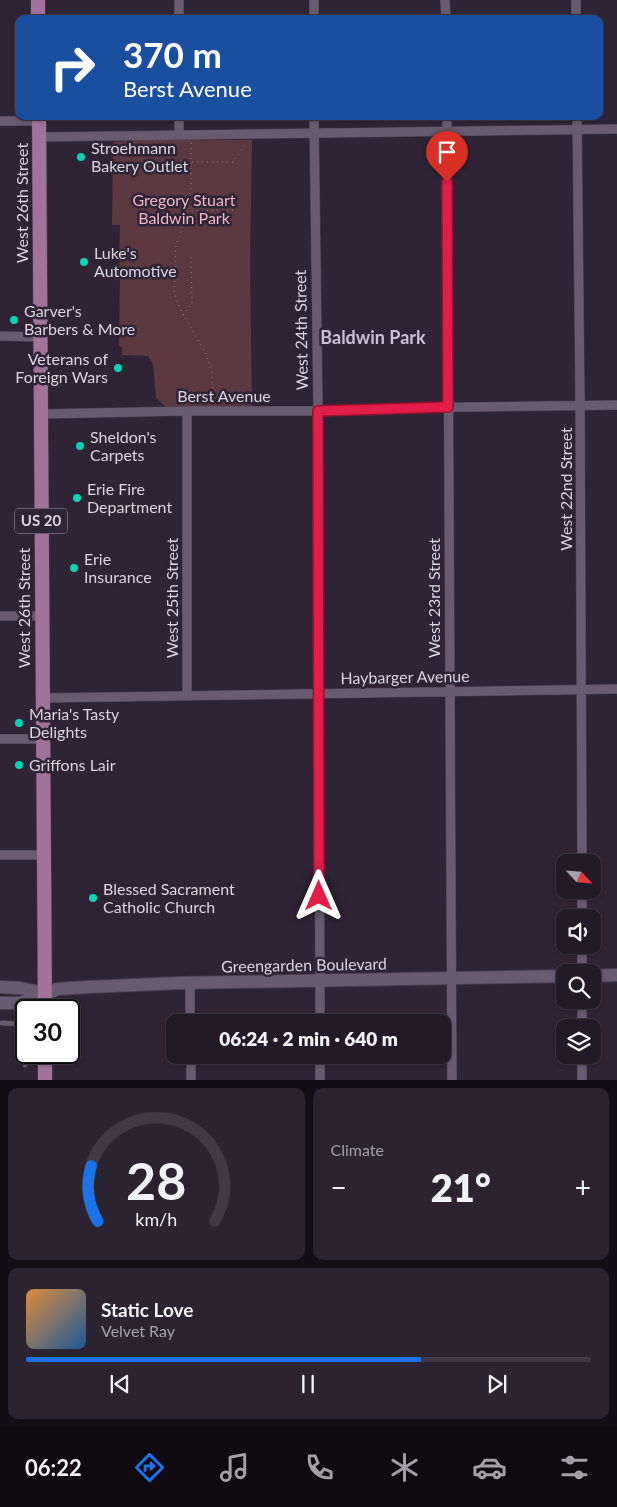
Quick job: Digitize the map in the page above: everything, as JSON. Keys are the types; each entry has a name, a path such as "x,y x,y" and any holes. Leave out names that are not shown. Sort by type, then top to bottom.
{"main road":[{"path":"38,0 38,15"},
{"name":"West 26th Street","path":"39,120 45,999"},
{"path":"45,1064 45,1080"}],"street":[{"path":"179,0 179,15"},
{"path":"314,0 314,15"},
{"path":"445,0 446,15"},
{"path":"576,0 576,15"},
{"path":"0,121 15,120"},
{"path":"179,120 179,135"},
{"name":"West 24th Street","path":"314,120 318,411 320,1014"},
{"name":"West 23rd Street","path":"447,120 452,1080"},
{"name":"West 22nd Street","path":"577,120 582,854"},
{"path":"39,137 617,129"},
{"path":"0,336 40,336"},
{"name":"Berst Avenue","path":"41,414 617,405"},
{"name":"West 25th Street","path":"187,411 187,696"},
{"path":"0,616 42,616"},
{"name":"Haybarger Avenue","path":"43,698 617,689"},
{"path":"0,739 43,739"},
{"path":"0,855 44,855"},
{"path":"601,976 617,975"},
{"name":"Greengarden Boulevard","path":"0,1003 20,1002 58,989 88,987 190,983 556,976"},
{"path":"190,983 190,1014"},
{"name":"Greengarden Boulevard","path":"0,988 20,988 45,993"},
{"path":"190,1064 191,1080"},
{"path":"320,1064 320,1080"},
{"path":"582,1064 582,1080"}],"lane":[{"path":"2,1023 20,1024 25,1029 25,1065"}],"path":[{"path":"191,162 233,162 252,134"},
{"path":"190,135 191,188 187,212 176,246 174,280 176,299 208,360 212,372 212,411"},
{"path":"187,212 233,210"},
{"path":"183,315 192,302 191,256"}],"green space":[{"name":"Gregory Stuart Baldwin Park","path":"140,140 252,140 250,263 252,406 166,407 156,398 153,364 148,356 122,355 122,347 119,346 120,225 112,225 113,142"}],"place":[{"name":"Stroehmann Bakery Outlet","path":"81,157"},
{"name":"Luke's Automotive","path":"84,262"},
{"name":"Garver's Barbers & More","path":"14,320"},
{"name":"Veterans of Foreign Wars","path":"118,368"},
{"name":"Sheldon's Carpets","path":"80,446"},
{"name":"Erie Fire Department","path":"77,498"},
{"name":"Erie Insurance","path":"74,568"},
{"name":"Maria's Tasty Delights","path":"19,723"},
{"name":"Griffons Lair","path":"19,765"},
{"name":"Blessed Sacrament Catholic Church","path":"93,898"}],"district":[{"name":"Baldwin Park","path":"373,338"}],"route":[{"path":"319,896 318,411 448,407 447,182"}]}
